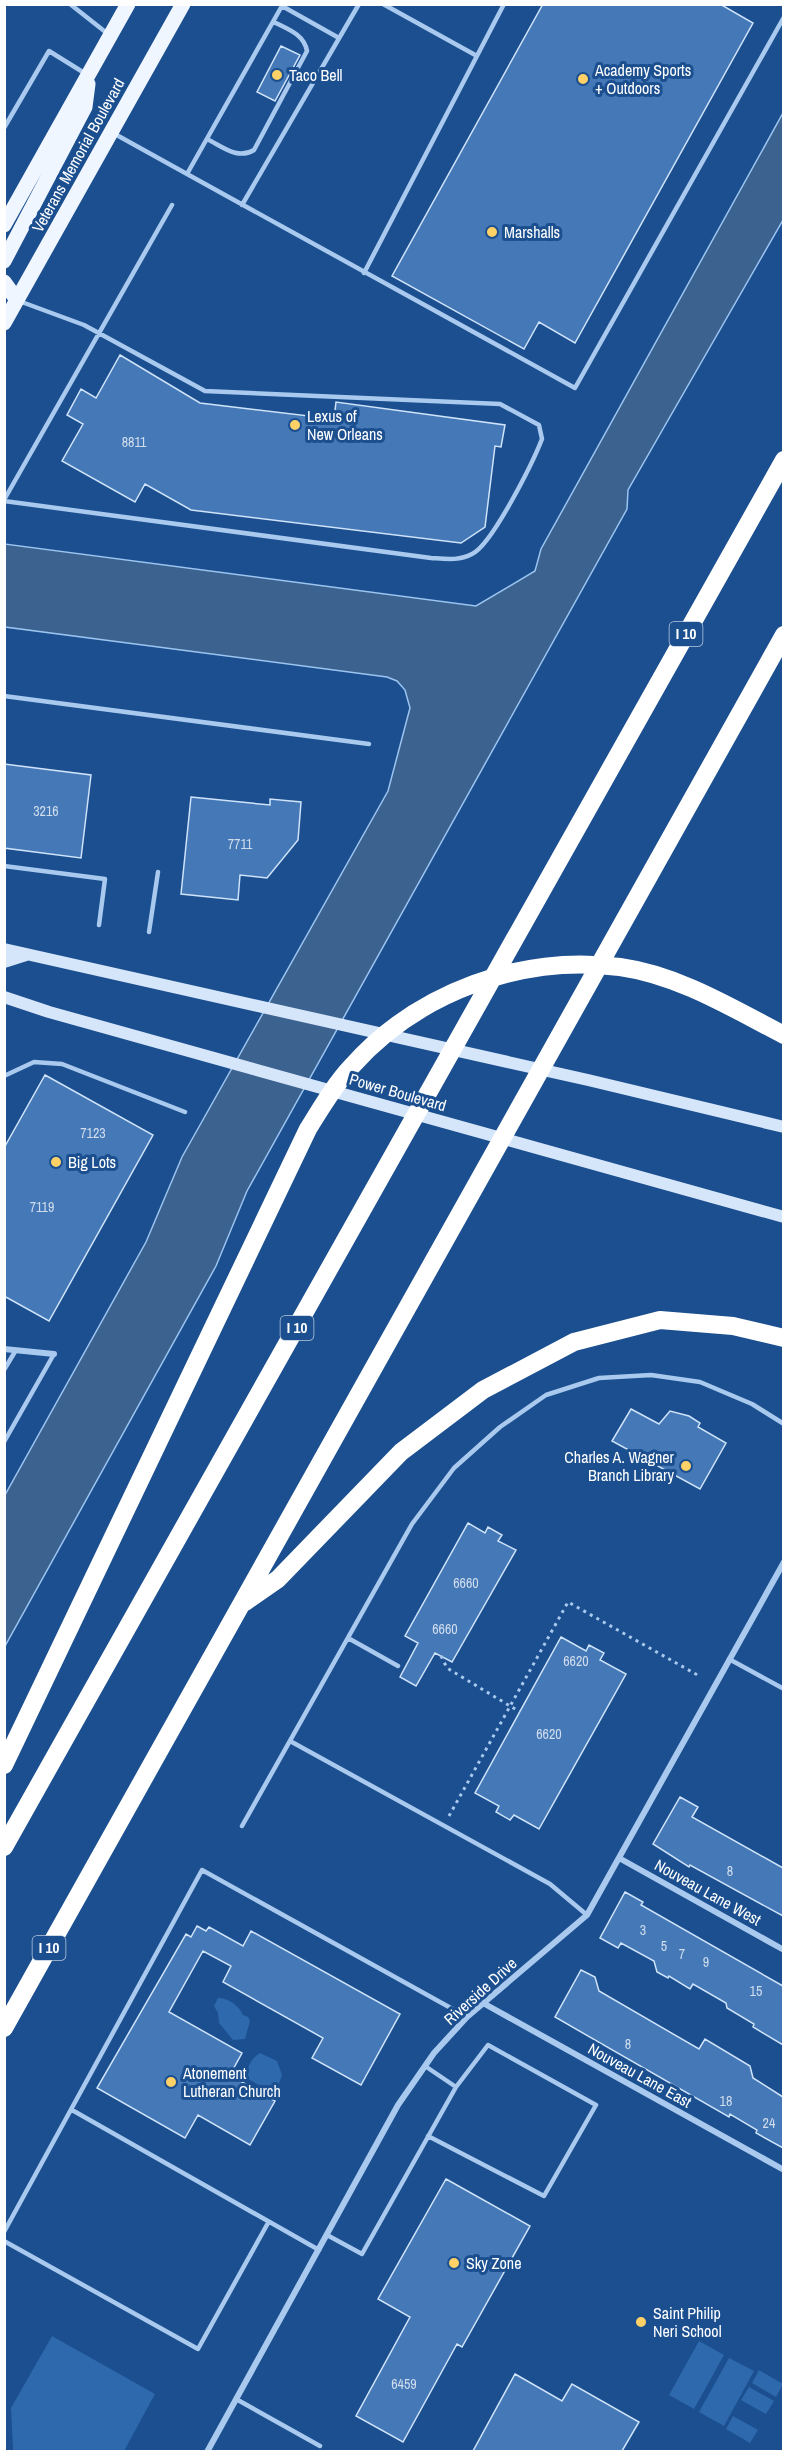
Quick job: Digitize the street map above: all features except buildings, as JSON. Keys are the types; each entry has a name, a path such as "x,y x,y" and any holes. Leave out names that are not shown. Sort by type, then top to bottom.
{"highway":[{"name":"I 10","path":"4,1847 783,460"},
{"name":"I 10","path":"4,2028 783,635"},
{"path":"4,1765 308,1129 352,1066 378,1040 409,1016 446,996 484,980 521,970 572,965 621,968 670,981 724,1004 783,1035"},
{"path":"241,1604 278,1579 401,1452 483,1390 565,1346 618,1329 660,1320 733,1326 783,1338"}],"main road":[{"name":"Veterans Memorial Boulevard","path":"4,225 8,208 89,75 128,4"},
{"name":"Veterans Memorial Boulevard","path":"4,323 183,4"},
{"path":"4,261 85,107 89,75"},
{"path":"4,282 17,300"},
{"path":"4,949 576,1077 783,1127"},
{"path":"4,962 27,954"},
{"name":"Power Boulevard","path":"4,997 49,1012 783,1216"}],"street":[{"path":"4,1349 54,1354"},
{"name":"Riverside Drive","path":"207,2451 398,2105 425,2066 467,2016 587,1915 783,1562"},
{"name":"Nouveau Lane West","path":"619,1858 783,1950"},
{"name":"Nouveau Lane East","path":"483,2003 783,2170"}],"lane":[{"path":"70,4 90,23 110,36"},
{"path":"242,205 359,4"},
{"path":"383,4 477,56"},
{"path":"364,273 504,4"},
{"path":"187,174 283,5 339,38"},
{"path":"111,132 575,388 783,17"},
{"path":"207,139 238,154 247,154 254,150 307,51 306,43 300,36 274,22"},
{"path":"4,128 49,51 89,75"},
{"path":"17,300 99,334 204,391 500,404 539,425 543,439 490,537 475,554 457,560 431,558 4,501 99,334 172,205"},
{"path":"4,696 369,744"},
{"path":"4,866 105,879 99,925"},
{"path":"149,932 158,872"},
{"path":"4,1076 34,1062 62,1064 185,1112"},
{"path":"4,1370 16,1350"},
{"path":"4,1442 54,1354"},
{"path":"242,1827 412,1524 454,1468 500,1427 546,1395 600,1378 651,1375 700,1382 753,1404 783,1424"},
{"path":"348,1638 398,1666"},
{"path":"729,1659 783,1689"},
{"path":"290,1741 550,1884 587,1915"},
{"path":"4,2232 202,1870 467,2016"},
{"path":"327,2235 362,2254 428,2136 456,2087 488,2045 596,2105 544,2196 428,2136"},
{"path":"425,2066 456,2087"},
{"path":"72,2110 319,2250"},
{"path":"4,2241 198,2349 268,2223"},
{"path":"236,2400 320,2446"}],"path":[{"path":"444,1826 568,1602 701,1677"},
{"path":"441,1656 447,1668 520,1712"}],"shaded area":[{"path":"783,113 783,220 628,490 627,509 247,1191 216,1266 5,1646 5,1495 146,1242 182,1157 388,791 410,708 405,690 397,681 387,677 5,627 5,544 476,606 535,571 541,549"},
{"path":"218,1998 233,2003 243,2015 248,2017 250,2021 245,2039 233,2040 219,2023 218,2013 214,2006"},
{"path":"260,2053 277,2061 282,2075 277,2089 268,2091 247,2078 250,2064"},
{"path":"52,2336 155,2394 124,2451 13,2451 11,2408"},
{"path":"699,2341 724,2355 694,2409 669,2395"},
{"path":"729,2358 754,2371 724,2426 699,2412"},
{"path":"759,2370 783,2384 776,2397 752,2383"},
{"path":"749,2387 774,2401 766,2414 741,2400"},
{"path":"733,2416 758,2430 750,2443 726,2429"}],"place":[{"name":"Taco Bell","path":"277,75"},
{"name":"Academy Sports + Outdoors","path":"583,79"},
{"name":"Marshalls","path":"492,232"},
{"name":"Lexus of New Orleans","path":"295,425"},
{"name":"Big Lots","path":"56,1162"},
{"name":"Charles A. Wagner Branch Library","path":"686,1466"},
{"name":"Atonement Lutheran Church","path":"171,2082"},
{"name":"Sky Zone","path":"454,2263"},
{"name":"Saint Philip Neri School","path":"641,2322"}]}
